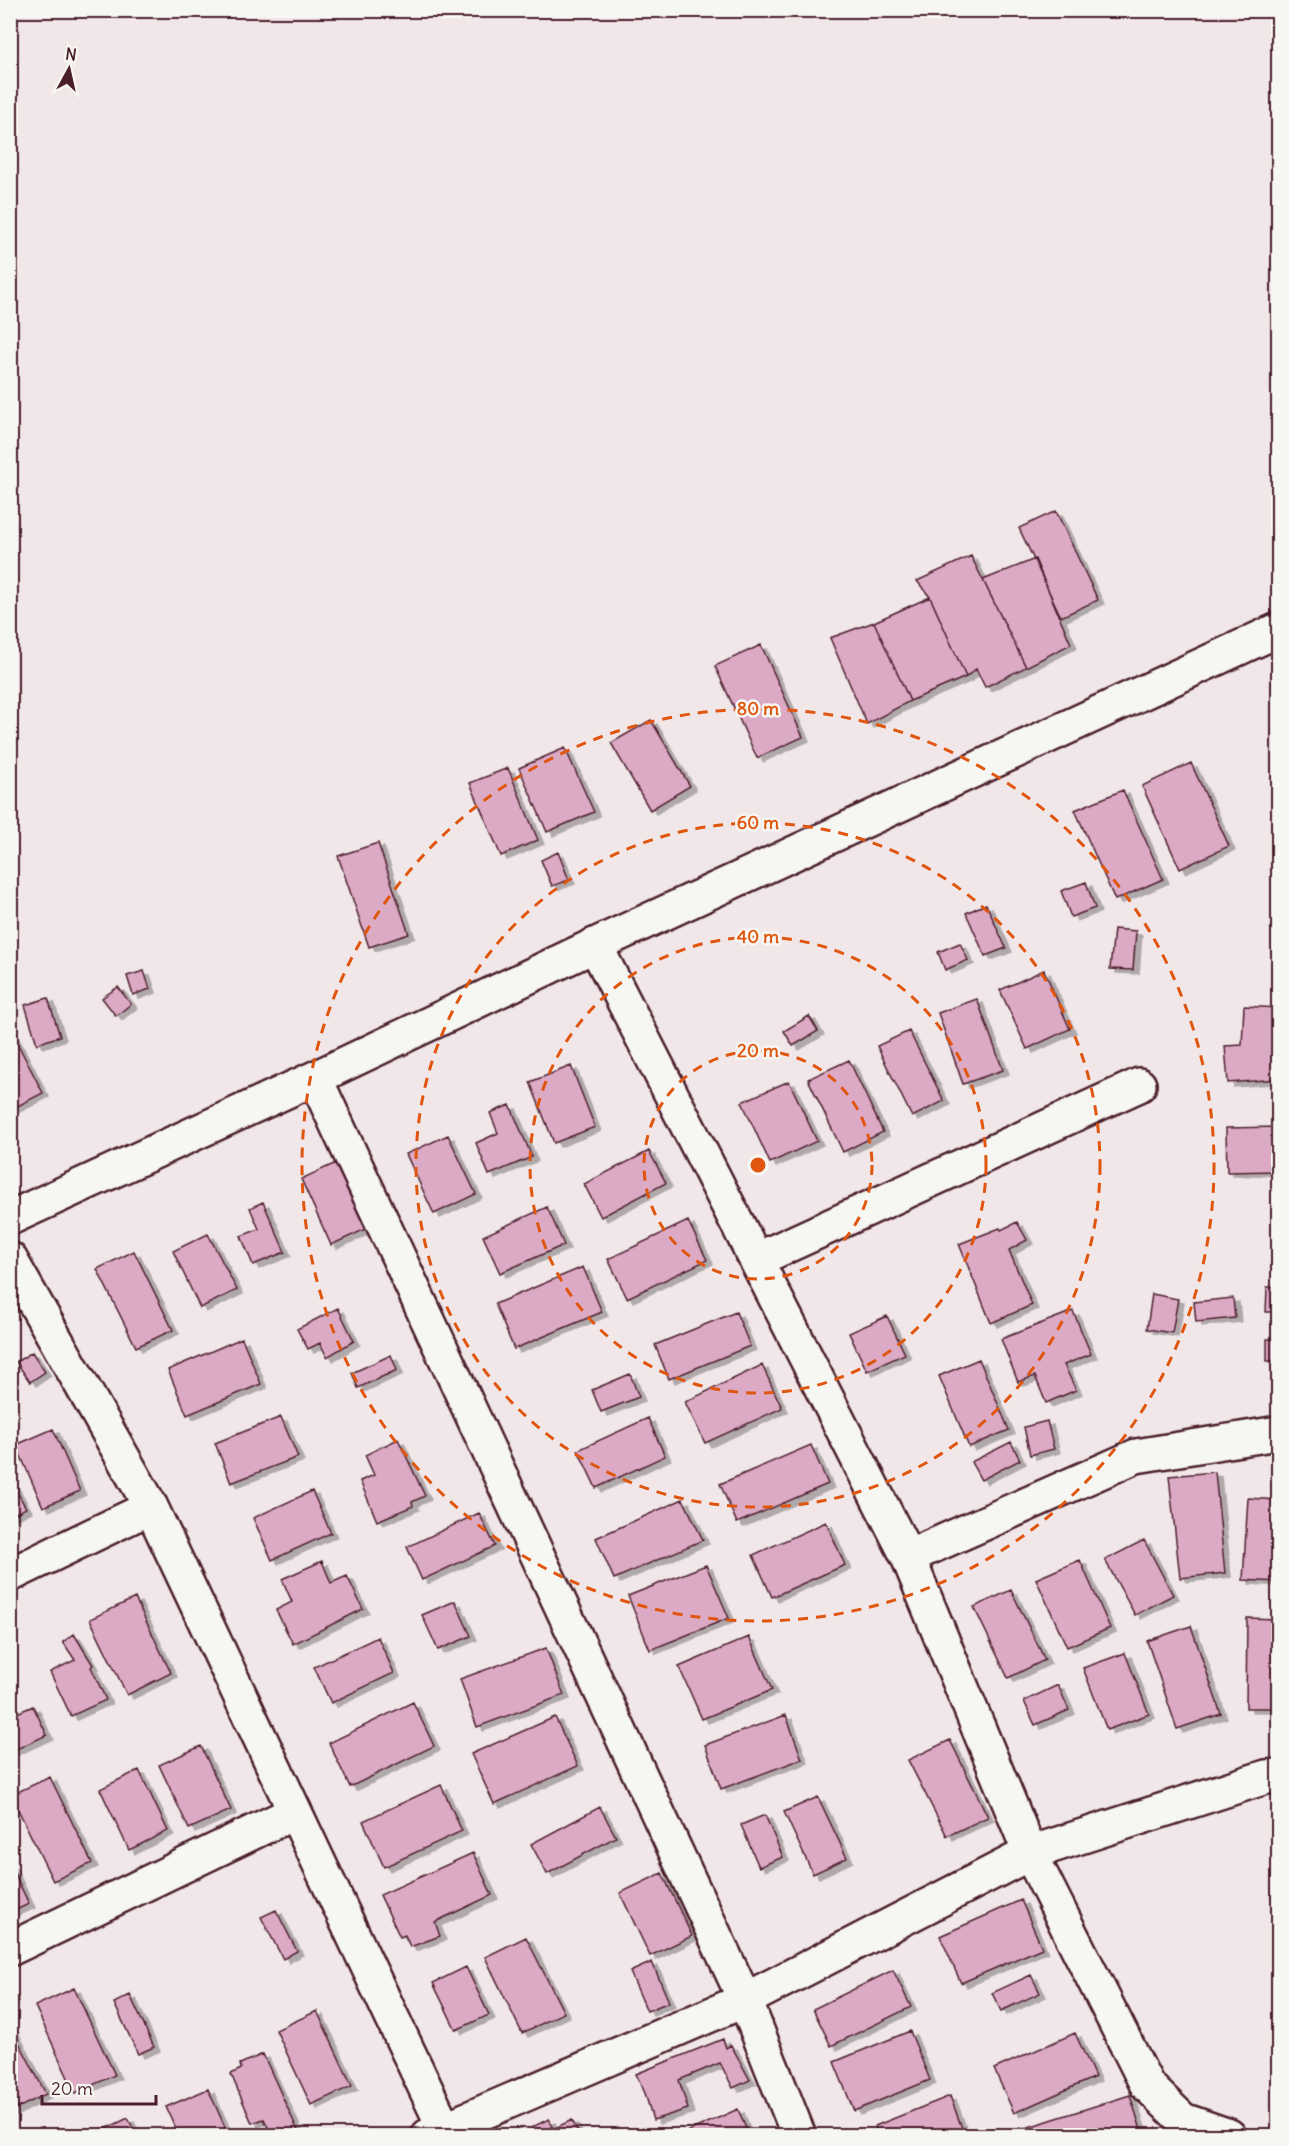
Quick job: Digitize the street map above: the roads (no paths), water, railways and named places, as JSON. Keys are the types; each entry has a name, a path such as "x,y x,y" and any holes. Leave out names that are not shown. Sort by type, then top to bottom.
{"street":[{"path":"10,1218 1278,630"},
{"path":"595,945 908,1557 1030,1853 1147,2085 1183,2120 1229,2136"},
{"path":"315,1078 745,2000 799,2136"},
{"path":"756,1260 1139,1085"},
{"path":"10,1258 151,1507 295,1812 440,2133 745,2000 1030,1853 1266,1777 1278,1776"},
{"path":"908,1557 1136,1456 1278,1433"},
{"path":"10,1575 151,1507"},
{"path":"10,1949 295,1812"}]}
